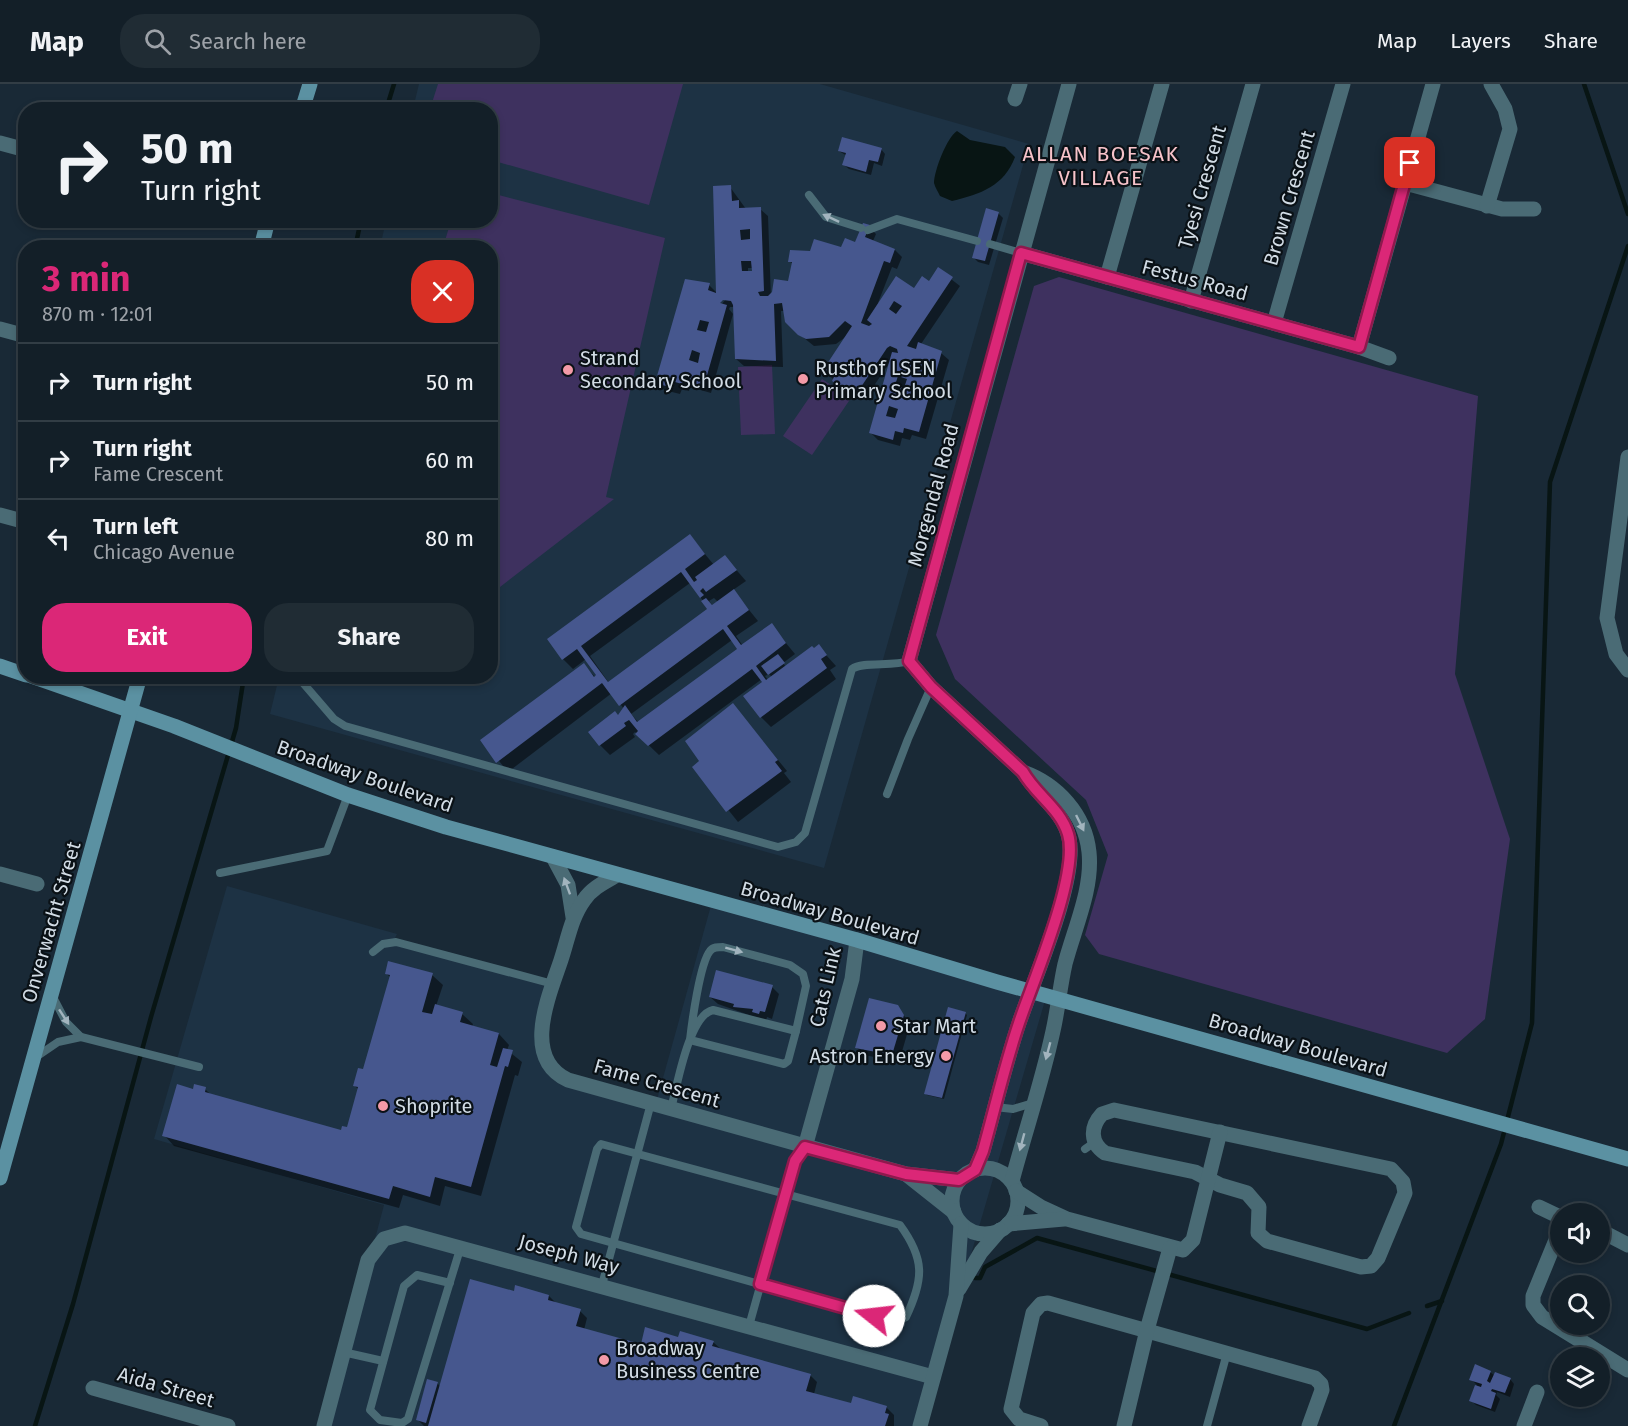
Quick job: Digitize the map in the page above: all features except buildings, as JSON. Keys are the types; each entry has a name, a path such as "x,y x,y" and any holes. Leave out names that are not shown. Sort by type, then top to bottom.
{"main road":[{"path":"304,102 310,84"},
{"path":"0,666 18,672"},
{"name":"Broadway Boulevard","path":"55,684 131,710 348,795 446,827 857,940 1031,992 1628,1159"},
{"name":"Onverwacht Street","path":"0,1178 138,684"}],"street":[{"path":"1015,99 1020,84"},
{"name":"Morgendal Road","path":"909,661 1069,84"},
{"path":"1107,278 1162,84"},
{"name":"Tyesi Crescent","path":"1191,301 1252,84"},
{"name":"Brown Crescent","path":"1274,323 1343,84"},
{"path":"1359,347 1433,84"},
{"path":"1487,206 1509,129 1505,109 1491,84"},
{"path":"0,143 18,148"},
{"path":"1405,183 1487,206 1518,210 1534,208"},
{"name":"Festus Road","path":"1021,253 1359,347 1389,358"},
{"path":"0,329 18,334"},
{"path":"1628,458 1624,521 1607,618 1616,654 1628,670"},
{"path":"0,515 18,520"},
{"path":"909,661 931,687 1023,772 1030,784 1062,819 1069,836 1071,851 1069,869 1050,937 975,1170"},
{"path":"920,1426 956,1296 981,1252 1004,1227 1017,1206 1014,1186 1060,999 1064,968 1087,881 1089,852 1084,832 1067,802 1039,778 1023,772"},
{"name":"Fame Crescent","path":"553,857 568,885 573,917"},
{"path":"0,874 37,884"},
{"name":"Fame Crescent","path":"617,875 592,891 573,917 543,1018 541,1038 546,1058 554,1071 568,1080 805,1147 906,1174 959,1180"},
{"name":"Cats Link","path":"805,1147 852,979 857,940"},
{"path":"1114,1110 1220,1132 1391,1169 1404,1182 1405,1193 1378,1258 1371,1266 1361,1267 1263,1239 1257,1228 1259,1206 1252,1196 1195,1172 1105,1153 1090,1146 1098,1119 1114,1110"},
{"path":"1124,1426 1166,1263 1193,1240 1220,1132"},
{"path":"956,1296 957,1218 952,1196 959,1180 975,1170 995,1170 1041,1207 1166,1263"},
{"name":"Fame Crescent","path":"906,1174 957,1218"},
{"path":"1539,1207 1550,1212"},
{"path":"957,1218 975,1233 992,1233 1004,1227 1067,1219"},
{"name":"Joseph Way","path":"324,1426 368,1260 384,1239 405,1233 461,1246 933,1377"},
{"path":"1610,1236 1628,1245"},
{"path":"1550,1254 1534,1292 1535,1310 1542,1317 1628,1370"},
{"path":"1041,1426 1019,1419 1011,1409 1036,1308 1048,1303 1319,1381 1322,1390 1309,1426"},
{"name":"Aida Street","path":"93,1388 228,1426"},
{"path":"1524,1426 1537,1392"}],"lane":[{"path":"809,195 826,217 864,229 897,219 977,240"},
{"path":"990,244 1021,253"},
{"path":"304,684 334,719 345,726 784,847 801,839 805,833 852,669 860,664 887,666 909,661"},
{"path":"887,794 931,687"},
{"path":"220,873 327,851 348,795"},
{"path":"374,952 382,944 396,942 553,984"},
{"path":"671,1109 690,1040 700,981 708,952 718,947 790,965 803,974 806,986 788,1061 781,1064 690,1040"},
{"path":"51,993 61,1015 81,1037"},
{"path":"690,1040 702,1015 713,1010 796,1031"},
{"path":"33,1059 58,1042 81,1037 199,1067"},
{"path":"602,1285 651,1103"},
{"path":"995,1107 1013,1109 1033,1103"},
{"path":"607,1144 638,1153 900,1225 916,1250 920,1272 908,1314 899,1322 582,1234 576,1227 597,1149 607,1144"},
{"path":"749,1326 795,1161 805,1147"},
{"path":"450,1283 417,1275 407,1282 401,1291 370,1410 380,1420 402,1423 408,1419 450,1283 461,1246"},
{"path":"344,1352 383,1361"},
{"path":"1207,1426 1227,1353"}],"shaded area":[{"name":"Strand Secondary School","path":"419,84 820,84 1029,144 824,868 270,714 277,684 498,684 498,240 382,240 384,228 498,228 498,102 415,102"},
{"path":"438,84 683,84 649,205 498,162 498,102 432,102"},
{"path":"957,131 970,140 1005,147 1015,157 1005,175 998,182 982,192 952,201 940,196 934,183 942,155 949,140"},
{"path":"498,195 665,238 606,497 614,499 498,589 498,240 445,240 449,228 498,228"},
{"path":"1059,277 1478,396 1455,674 1510,839 1485,1019 1447,1053 1099,954 1085,935 1108,855 1086,800 955,679 936,635 1034,286"},
{"path":"772,365 775,434 741,435 738,367"},
{"path":"822,379 851,398 812,455 783,436"},
{"path":"227,886 397,934 394,940 551,982 544,1018 555,1071 656,1103 712,902 1046,997 921,1426 325,1426 384,1205 154,1139"}],"waterway":[{"path":"388,102 394,84"},
{"path":"1584,84 1628,214"},
{"path":"357,240 359,228"},
{"path":"1394,1426 1501,1144 1532,1023 1550,482 1628,246"},
{"path":"35,1426 73,1304 151,1017 236,728 243,684"},
{"path":"975,1278 980,1278 985,1267 1037,1238 1367,1329 1409,1313"},
{"path":"1427,1306 1442,1301"}],"place":[{"name":"Strand Secondary School","path":"568,370"},
{"name":"Rusthof LSEN Primary School","path":"803,379"},
{"name":"Star Mart","path":"881,1026"},
{"name":"Astron Energy","path":"946,1056"},
{"name":"Shoprite","path":"383,1106"},
{"name":"Broadway Business Centre","path":"604,1360"}],"district":[{"name":"ALLAN BOESAK VILLAGE","path":"1101,166"}],"route":[{"path":"874,1316 760,1284 795,1161 805,1147 906,1174 959,1180 975,1170 983,1151 1019,1024 1047,948 1071,859 1069,836 1056,811 1030,784 1023,772 931,687 909,661 1021,253 1359,347 1410,163"}]}
